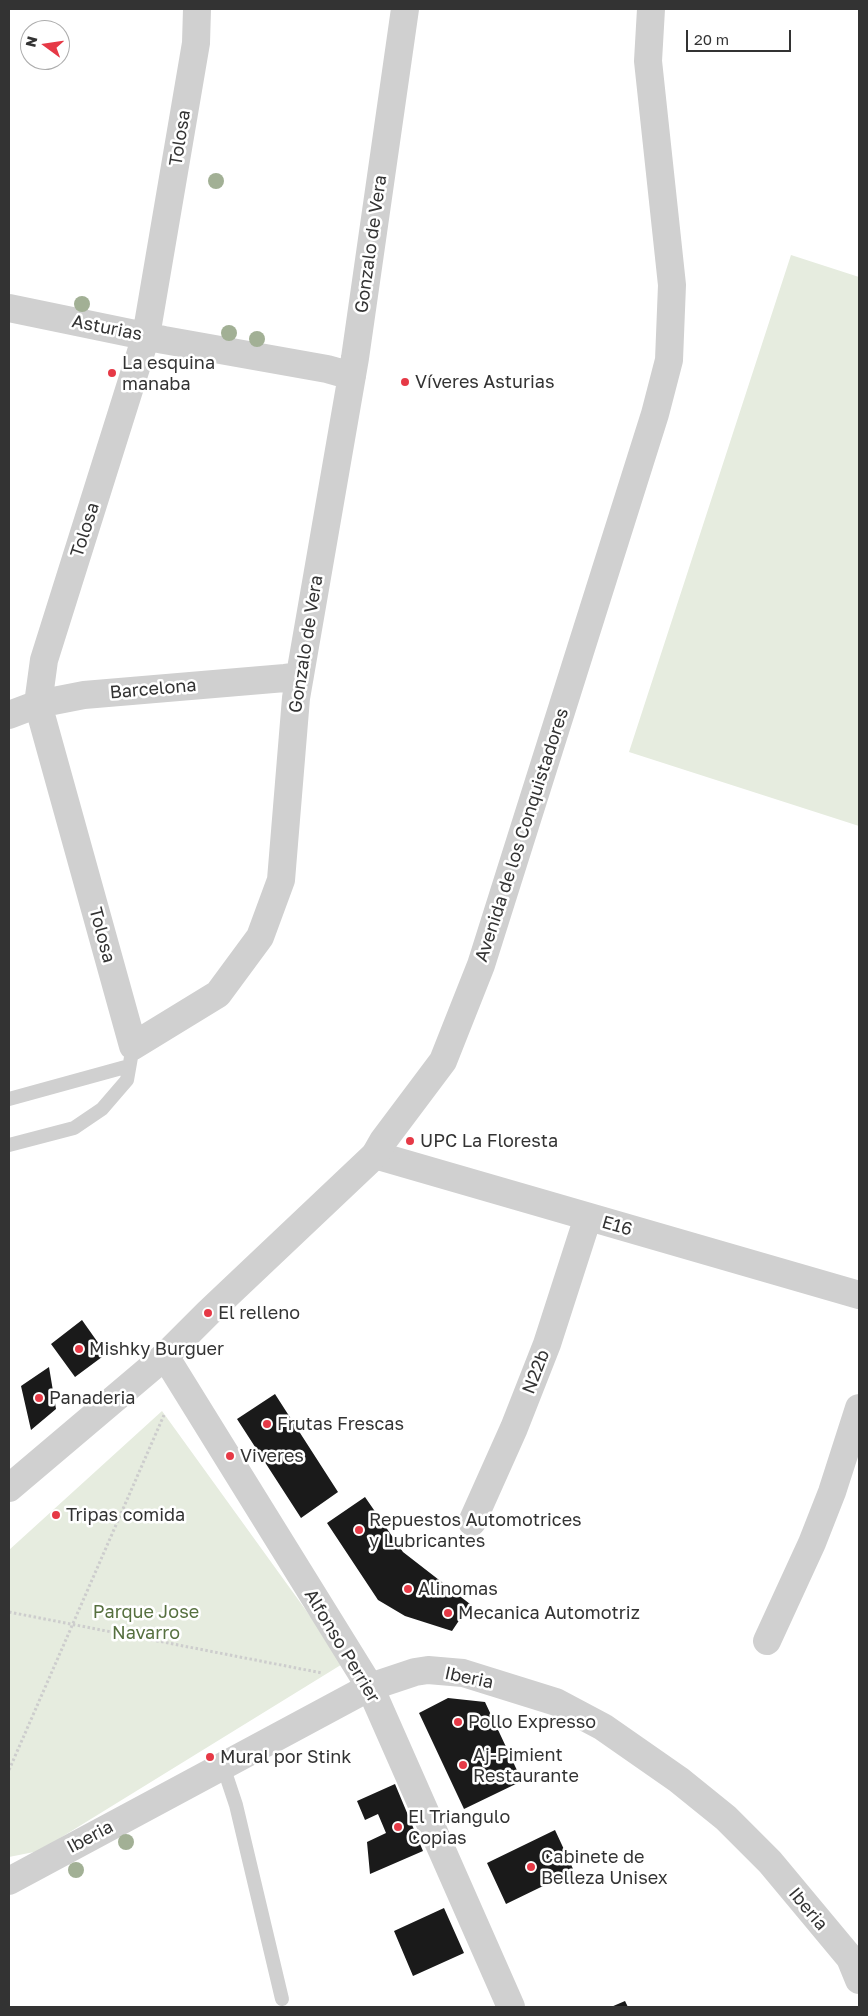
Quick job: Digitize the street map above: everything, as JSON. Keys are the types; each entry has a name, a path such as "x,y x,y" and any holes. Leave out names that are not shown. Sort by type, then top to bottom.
{"street":[{"name":"Tolosa","path":"131,1056 38,704 44,660 146,336 196,43 197,9"},
{"name":"Gonzalo de Vera","path":"131,1056 218,994 260,937 281,880 296,698 352,376 405,9"},
{"name":"Avenida de los Conquistadores","path":"9,1488 165,1356 375,1155 383,1141 443,1061 481,965 655,414 669,360 672,285 648,61 651,9"},
{"name":"Asturias","path":"9,308 146,336 327,369 352,376"},
{"name":"Barcelona","path":"9,715 38,704 84,695 300,676"},
{"name":"E16","path":"375,1155 859,1295"},
{"name":"N22b","path":"472,1522 514,1428 547,1344 588,1217"},
{"name":"Alfonso Perrier","path":"165,1356 370,1687 511,2007"},
{"path":"767,1641 812,1543 859,1408"},
{"name":"Iberia","path":"10,1879 370,1687 415,1672 428,1670 454,1672 537,1695 574,1710 679,1780 726,1818 770,1862 856,1964"}],"lane":[{"path":"9,1099 131,1056 127,1080 102,1109 74,1128 9,1146"},
{"path":"223,1766 236,1805 282,1999"}],"path":[{"path":"9,1770 165,1413"},
{"path":"9,1612 325,1674"}],"green space":[{"path":"791,255 859,277 859,826 629,752"},
{"name":"Parque Jose Navarro","path":"162,1411 344,1663 39,1851 9,1857 9,1550"}],"building":[{"name":"Mishky Burguer","path":"82,1320 106,1354 75,1377 51,1344"},
{"name":"Panaderia","path":"49,1367 56,1409 31,1430 21,1386"},
{"path":"275,1394 338,1492 301,1518 237,1419"},
{"path":"365,1497 403,1552 470,1604 452,1631 405,1616 378,1600 327,1523"},
{"path":"448,1698 485,1702 522,1781 464,1809 419,1713"},
{"name":"El Triangulo Copias","path":"395,1784 423,1851 370,1874 367,1842 386,1833 378,1814 365,1820 357,1801"},
{"name":"Cabinete de Belleza Unisex","path":"555,1830 574,1871 506,1904 487,1863"},
{"path":"444,1908 464,1953 413,1976 394,1931"},
{"path":"625,2001 628,2007 611,2007"}],"place":[{"name":"La esquina manaba","path":"112,373"},
{"name":"Víveres Asturias","path":"405,382"},
{"name":"UPC La Floresta","path":"410,1141"},
{"name":"El relleno","path":"208,1313"},
{"name":"Mishky Burguer","path":"79,1349"},
{"name":"Panaderia","path":"39,1398"},
{"name":"Frutas Frescas","path":"267,1424"},
{"name":"Viveres","path":"230,1456"},
{"name":"Tripas comida","path":"56,1515"},
{"name":"Repuestos Automotrices y Lubricantes","path":"359,1530"},
{"name":"Alinomas","path":"408,1589"},
{"name":"Mecanica Automotriz","path":"448,1613"},
{"name":"Pollo Expresso","path":"458,1722"},
{"name":"Mural por Stink","path":"210,1757"},
{"name":"Aj-Pimient Restaurante","path":"463,1765"},
{"name":"El Triangulo Copias","path":"398,1827"},
{"name":"Cabinete de Belleza Unisex","path":"531,1867"}]}
